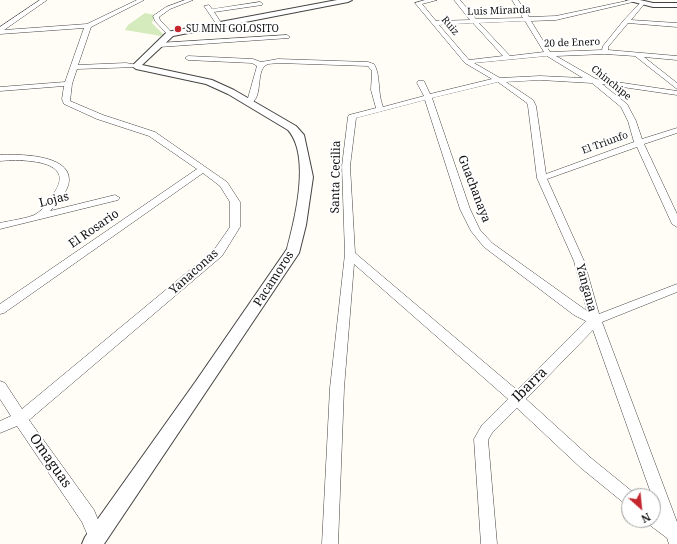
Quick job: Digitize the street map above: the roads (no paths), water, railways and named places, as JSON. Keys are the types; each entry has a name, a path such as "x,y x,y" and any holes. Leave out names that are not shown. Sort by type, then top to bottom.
{"street":[{"path":"0,31 44,0"},
{"path":"0,31 88,26 141,0"},
{"path":"170,34 157,20 156,16 168,8 190,0"},
{"path":"136,66 170,34 348,0"},
{"name":"Ruiz","path":"434,0 418,3 467,62"},
{"path":"457,0 507,57"},
{"name":"Chinchipe","path":"515,0 548,54 594,81 624,106 677,224"},
{"path":"605,52 605,47 626,21 636,1 662,6 677,5"},
{"name":"Luis Miranda","path":"434,23 561,17 636,1"},
{"path":"211,11 260,4"},
{"path":"207,5 219,24"},
{"path":"626,21 677,25"},
{"name":"Yanaconas","path":"0,427 20,419 218,253 235,227 235,202 224,184 152,134 100,117 67,102 65,96 68,84 88,26"},
{"path":"159,45 287,37"},
{"name":"20 de Enero","path":"467,62 548,54 605,52 638,56 677,58"},
{"path":"638,56 677,87"},
{"path":"188,58 253,61 261,65 278,61 372,65 375,71 374,77 378,105 380,109"},
{"name":"Yangana","path":"467,62 499,80 530,102 532,106 542,178 579,261 595,320 676,538"},
{"name":"Pacamoros","path":"74,67 126,64 209,82 231,92 287,125 300,137 307,177 300,226 294,250 95,540"},
{"path":"250,102 261,65"},
{"name":"Santa Cecilia","path":"330,544 337,388 350,254 346,166 352,117 486,82 499,80 543,77 594,81 677,93"},
{"name":"Guachanaya","path":"421,83 428,98 465,209 476,232 488,245 578,312 595,320"},
{"path":"0,89 68,84"},
{"name":"El Triunfo","path":"542,178 639,142 677,130"},
{"path":"0,158 13,156 40,159 58,167 64,173 65,180 56,198 39,217"},
{"name":"El Rosario","path":"0,310 202,170"},
{"name":"Lojas","path":"0,226 115,198"},
{"path":"350,254 516,398 586,463 621,491"},
{"name":"Ibarra","path":"489,544 480,451 481,439 487,429 516,398 595,320 677,288"},
{"name":"Omaguas","path":"0,387 20,419 88,516 95,540"},
{"path":"661,524 676,538"}],"place":[{"name":"SU MINI GOLOSITO","path":"178,29"}]}
